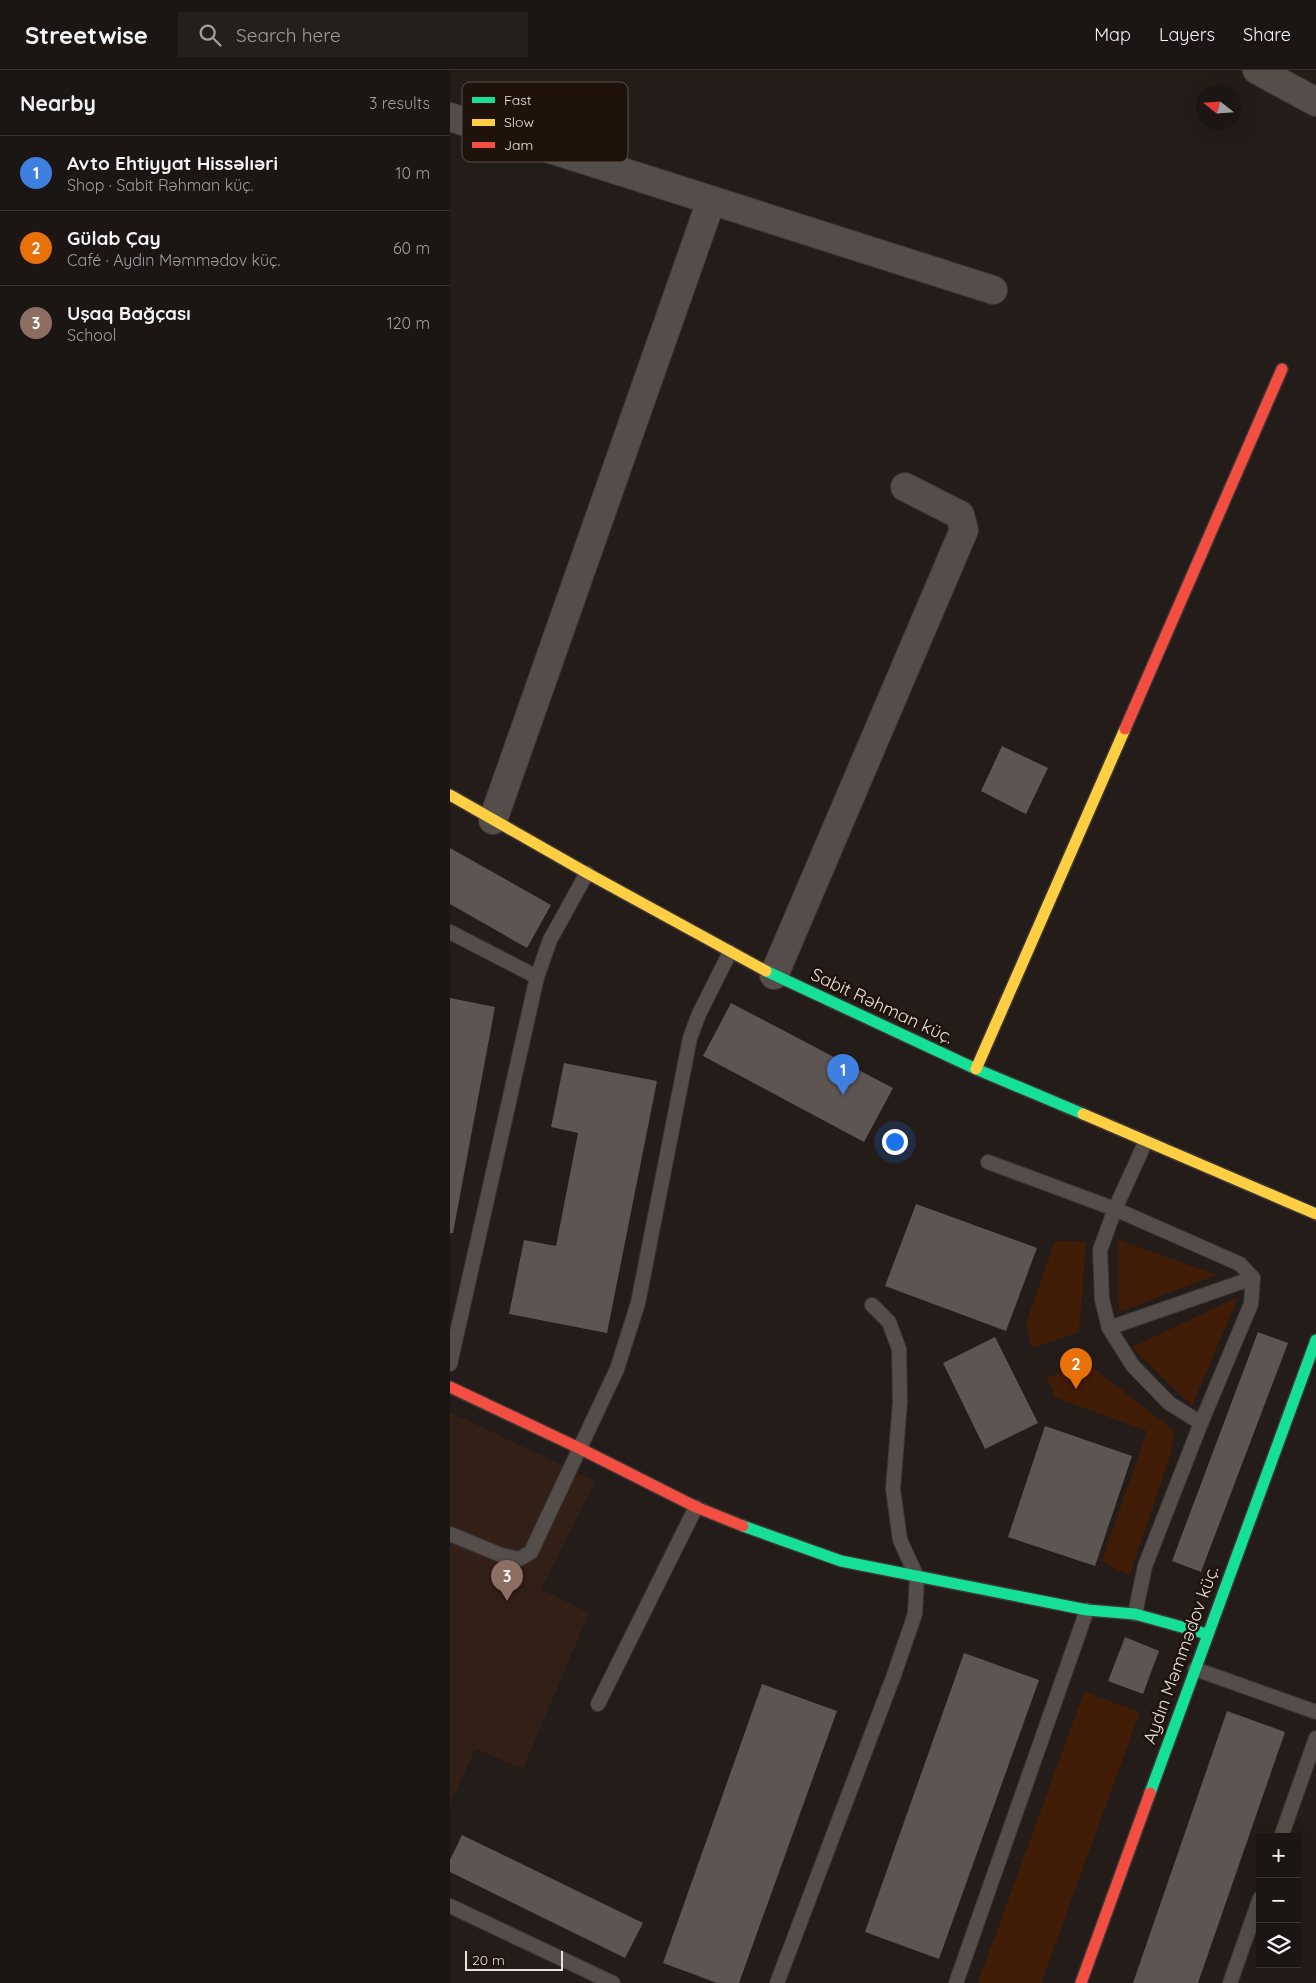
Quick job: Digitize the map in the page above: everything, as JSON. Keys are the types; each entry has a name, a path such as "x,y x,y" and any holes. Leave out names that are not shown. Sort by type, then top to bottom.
{"street":[{"path":"1257,70 1316,102"},
{"path":"450,117 462,121"},
{"path":"589,162 993,290"},
{"path":"493,820 710,201"},
{"path":"976,1070 1282,370"},
{"path":"774,975 964,530 960,516 904,487"},
{"name":"Sabit Rəhman küç.","path":"450,795 587,873 774,975 976,1070 1316,1214"},
{"name":"Aydın Məmmədov küç.","path":"1081,1983 1206,1634 1316,1340"},
{"path":"450,1387 581,1449 696,1507 764,1534 841,1561 1087,1610 1135,1614 1206,1634"}],"lane":[{"path":"450,1364 537,977 550,940 587,873"},
{"path":"450,932 537,977"},
{"path":"450,1534 501,1555 519,1559 531,1552 581,1449 617,1369 638,1303 690,1038 699,1014 730,952"},
{"path":"1145,1143 1115,1209 1100,1250 1102,1299 1109,1328 1133,1366 1169,1403 1200,1423"},
{"path":"988,1162 1115,1209 1240,1264 1253,1278 1251,1304 1200,1423 1146,1566 1135,1614"},
{"path":"1109,1328 1253,1278"},
{"path":"778,1983 915,1614 917,1577 900,1540 893,1488 900,1402 900,1349 889,1322 872,1305"},
{"path":"598,1704 696,1507"},
{"path":"956,1983 1087,1610"},
{"path":"1195,1669 1316,1712"},
{"path":"1282,1833 1316,1738"},
{"path":"450,1906 613,1983"},
{"path":"1230,1983 1256,1909"}],"shaded area":[{"path":"1119,1240 1217,1275 1119,1312"},
{"path":"1055,1241 1086,1242 1079,1332 1032,1348 1026,1323"},
{"path":"1238,1297 1192,1406 1132,1347"},
{"path":"1091,1366 1174,1431 1172,1450 1129,1576 1102,1561 1147,1431 1056,1398 1046,1377"},
{"path":"450,1412 595,1481 541,1589 589,1613 523,1769 476,1749 450,1803"},
{"path":"1084,1692 1140,1712 1041,1983 978,1983"}],"building":[{"path":"1002,746 1048,768 1026,814 981,791"},
{"path":"450,848 551,905 527,948 450,904"},
{"path":"450,998 495,1007 453,1233 450,1233"},
{"path":"731,1003 893,1088 864,1142 703,1056"},
{"path":"564,1063 657,1081 607,1333 509,1314 524,1240 556,1246 578,1133 551,1127"},
{"path":"916,1204 1037,1248 1006,1331 885,1286"},
{"path":"1258,1332 1288,1343 1201,1572 1172,1561"},
{"path":"995,1337 1038,1423 985,1449 943,1363"},
{"path":"1045,1426 1132,1456 1095,1566 1008,1537"},
{"path":"1125,1637 1159,1651 1143,1694 1108,1681"},
{"path":"964,1653 1039,1680 939,1959 865,1932"},
{"path":"762,1684 837,1711 739,1983 717,1983 663,1963"},
{"path":"1227,1711 1285,1732 1198,1983 1133,1983"},
{"path":"462,1835 643,1923 625,1958 450,1872 450,1860"}],"traffic: fast":[{"path":"766,971 976,1069 1083,1114"},
{"path":"1150,1793 1316,1340"},
{"path":"743,1526 841,1561 1087,1610 1135,1614 1207,1634"}],"traffic: slow":[{"path":"976,1069 1125,729"},
{"path":"450,795 766,971"},
{"path":"1083,1114 1316,1214"}],"traffic: jam":[{"path":"1125,729 1282,369"},
{"path":"450,1387 581,1449 696,1507 743,1526"},
{"path":"1081,1983 1150,1793"}],"place":[{"name":"Avto Ehtiyyat Hissəlıəri","path":"843,1095"},
{"name":"Gülab Çay","path":"1076,1389"},
{"name":"Uşaq Bağçası","path":"507,1601"}]}
